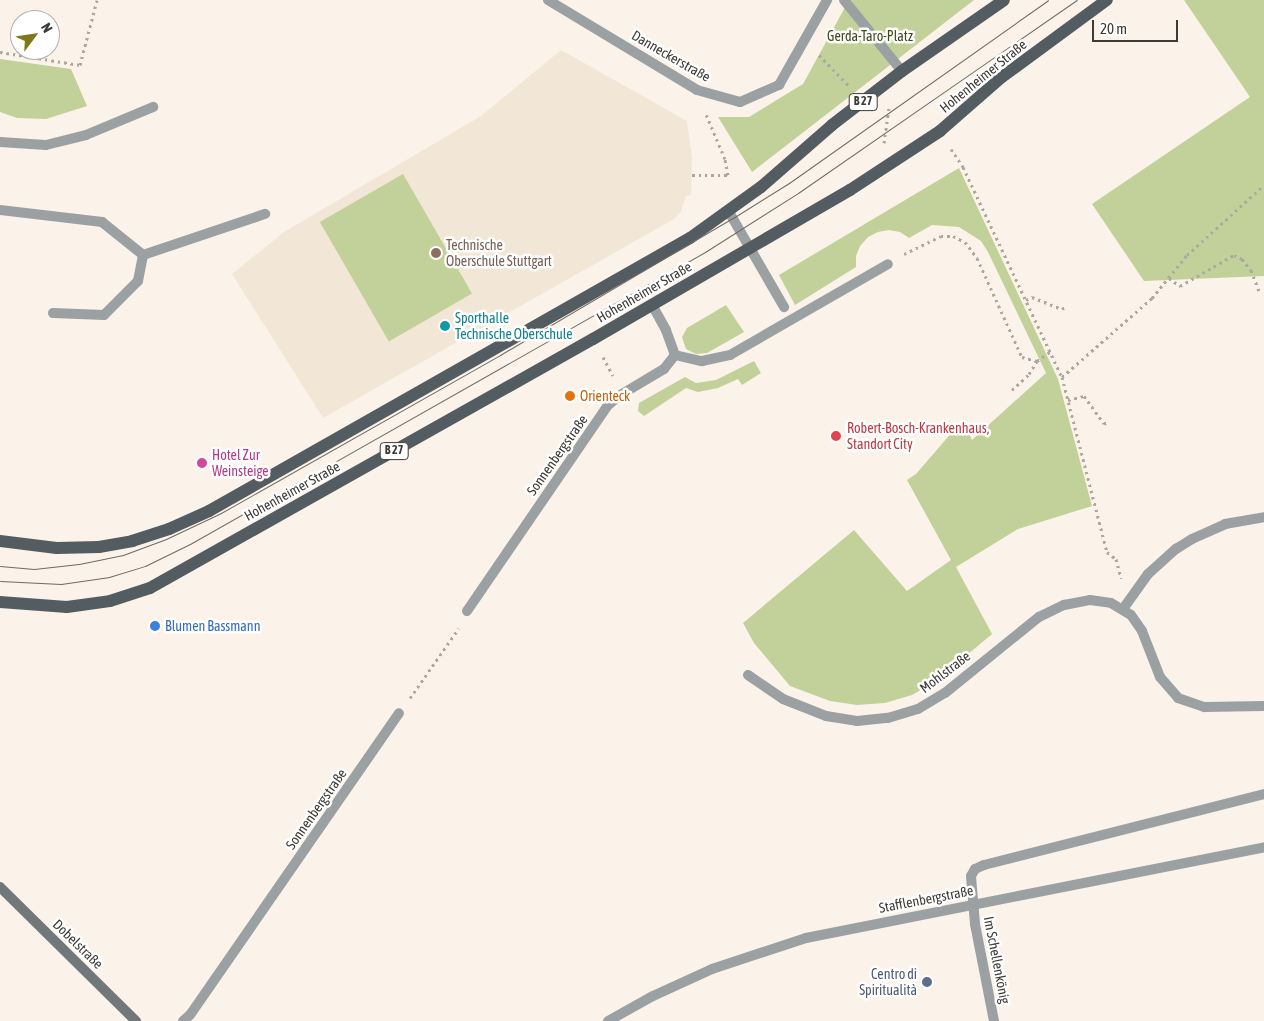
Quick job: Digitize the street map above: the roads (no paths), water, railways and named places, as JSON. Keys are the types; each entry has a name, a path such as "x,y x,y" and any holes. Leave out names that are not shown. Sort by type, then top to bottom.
{"main road":[{"name":"Hohenheimer Straße","path":"0,541 57,548 99,547 132,541 169,529 201,514 533,329 690,238 729,212 902,71 1004,0"},
{"name":"Hohenheimer Straße","path":"0,602 67,607 110,602 150,588 652,305 850,190 940,131 1002,77 1107,0"}],"street":[{"name":"Danneckerstraße","path":"548,0 697,90 740,102 779,85 827,0"},
{"path":"844,0 902,71"},
{"path":"0,142 46,146 86,135 153,108"},
{"path":"0,210 102,222 143,256"},
{"path":"729,212 784,307"},
{"path":"143,256 264,214"},
{"path":"52,313 104,315 138,281 143,256"},
{"path":"652,305 666,330 674,355 702,361 730,354 888,264"},
{"name":"Sonnenbergstraße","path":"467,611 608,406 622,394 664,369 674,355"},
{"path":"1264,517 1226,524 1192,539 1176,549 1148,574 1123,609 1131,615 1142,632 1160,677 1178,698 1204,707 1264,706"},
{"name":"Mohlstraße","path":"748,675 783,699 826,716 857,721 888,718 918,709 938,697 1017,633 1052,610 1078,601 1090,600 1112,603 1123,609"},
{"name":"Sonnenbergstraße","path":"183,1021 190,1015 399,712"},
{"path":"973,904 972,876 978,867 1264,794"},
{"name":"Stafflenbergstraße","path":"608,1021 682,982 774,947 837,931 1264,847"},
{"name":"Dobelstraße","path":"0,887 136,1021"},
{"name":"Im Schellenkönig","path":"973,904 975,924 994,1021"}],"tram line":[{"path":"0,566 34,569 79,564 123,555 166,539 221,513 500,355 733,218 789,183 1048,0"},
{"path":"0,581 61,584 109,577 145,566 190,544 705,252 798,193 1077,0"}],"place":[{"name":"Technische Oberschule Stuttgart","path":"436,253"},
{"name":"Sporthalle Technische Oberschule","path":"445,326"},
{"name":"Orienteck","path":"570,396"},
{"name":"Robert-Bosch-Krankenhaus, Standort City","path":"836,436"},
{"name":"Hotel Zur Weinsteige","path":"202,463"},
{"name":"Blumen Bassmann","path":"155,626"},
{"name":"Centro di Spiritualità","path":"927,982"}],"park label":[{"name":"Gerda-Taro-Platz","path":"870,36"}]}
